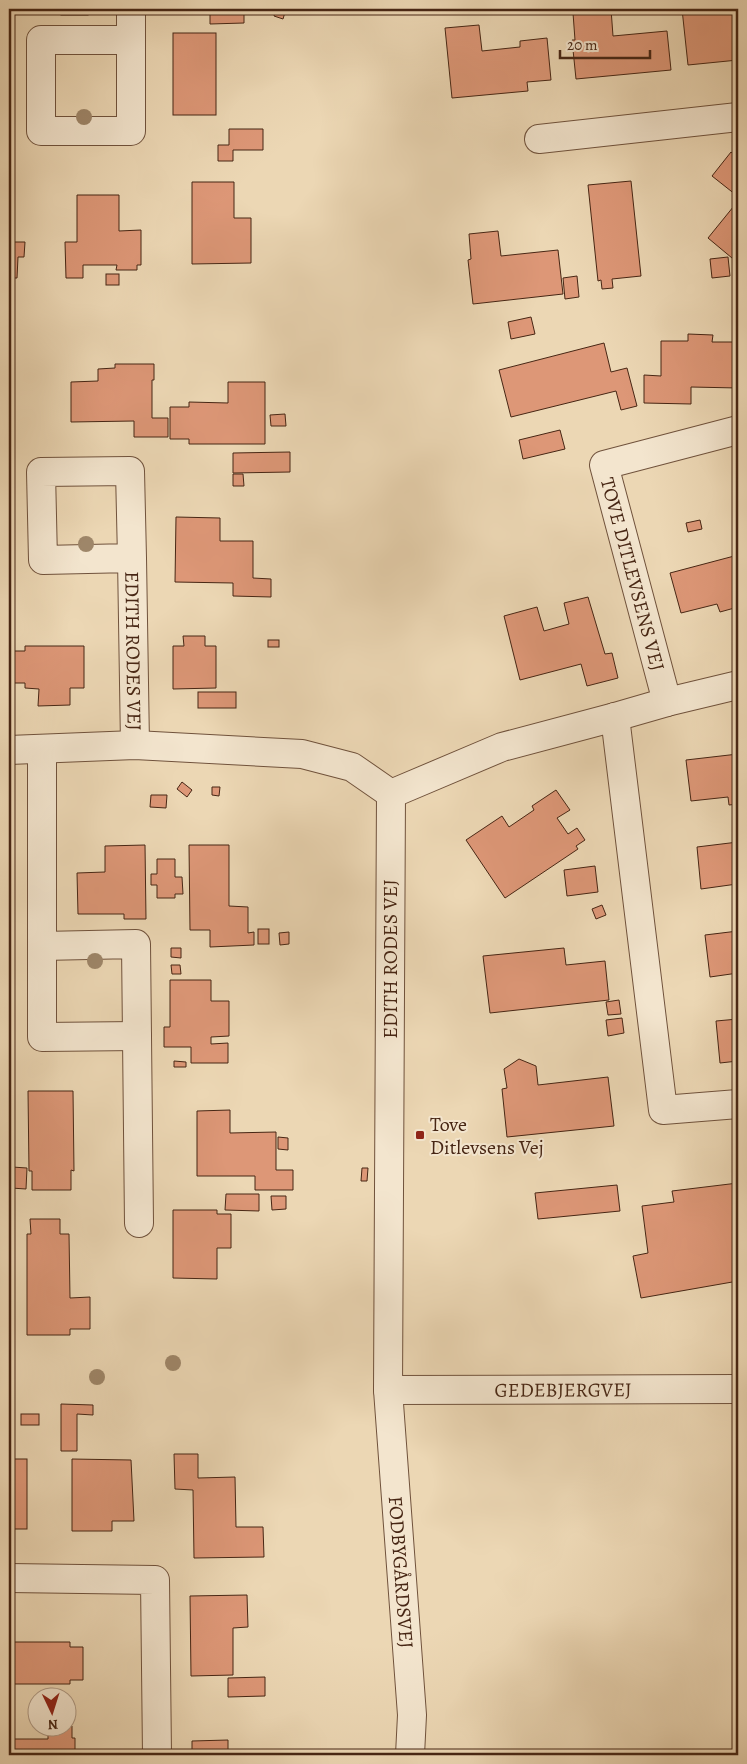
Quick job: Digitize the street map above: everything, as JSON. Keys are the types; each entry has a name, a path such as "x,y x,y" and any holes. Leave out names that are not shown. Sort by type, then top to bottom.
{"street":[{"path":"131,9 131,40 131,130 41,131 41,40 131,40"},
{"path":"539,139 738,117"},
{"name":"TOVE DITLEVSENS VEJ","path":"667,702 604,465 738,430"},
{"name":"EDITH RODES VEJ","path":"132,558 43,560 41,472 130,470 132,558 135,745"},
{"path":"391,794 502,747 667,702 738,685"},
{"path":"615,717 663,1110 738,1104"},
{"name":"EDITH RODES VEJ","path":"9,750 135,745 302,754 352,767 391,794 388,1390"},
{"path":"42,749 42,1037 137,1036"},
{"path":"42,946 136,944 139,1223"},
{"name":"GEDEBJERGVEJ","path":"388,1390 438,1392 738,1389"},
{"name":"FODBYGÅRDSVEJ","path":"388,1390 412,1715 410,1755"},
{"path":"9,1578 155,1580 157,1755"}],"building":[{"path":"61,9 88,9 88,15 61,15"},
{"path":"210,9 244,9 244,23 210,24"},
{"path":"276,9 286,9 283,19 274,16"},
{"path":"611,9 613,36 667,31 671,70 576,79 572,40 575,40 573,13"},
{"path":"682,9 738,9 738,60 688,65"},
{"path":"479,25 482,51 520,47 520,41 547,38 551,80 527,82 528,91 452,98 445,28"},
{"path":"173,33 216,33 216,115 173,115"},
{"path":"229,129 263,129 263,150 233,150 233,161 218,161 218,145 229,145"},
{"path":"731,152 738,158 738,192 736,195 712,176"},
{"path":"631,181 641,276 612,279 613,288 602,289 601,280 598,281 588,185"},
{"path":"192,182 234,182 234,218 251,218 251,263 192,264"},
{"path":"77,195 119,195 119,231 141,230 141,265 137,265 137,270 116,270 117,265 83,265 83,278 66,278 65,242 77,242"},
{"path":"738,201 738,263 708,238"},
{"path":"498,231 501,256 558,250 563,294 473,304 468,260 471,259 469,234"},
{"path":"9,242 25,242 24,257 18,257 17,278 9,278"},
{"path":"728,257 730,276 712,278 710,259"},
{"path":"106,274 119,274 119,285 106,285"},
{"path":"577,276 579,297 565,299 563,278"},
{"path":"531,317 535,334 511,339 508,322"},
{"path":"688,334 713,335 712,342 738,342 738,388 691,387 691,404 644,403 644,375 661,376 661,341 688,341"},
{"path":"604,343 611,372 627,368 637,406 621,410 616,391 511,417 499,370"},
{"path":"115,364 154,364 152,418 168,418 168,437 134,437 134,421 71,422 71,382 98,381 98,369 115,368"},
{"path":"228,382 265,382 265,444 189,444 189,439 170,439 170,407 189,407 189,402 228,403"},
{"path":"285,414 286,426 271,426 270,415"},
{"path":"560,430 565,449 523,459 519,440"},
{"path":"290,452 290,472 233,473 233,453"},
{"path":"9,453 12,453 13,540 9,540"},
{"path":"233,474 243,474 244,486 233,486"},
{"path":"176,517 220,518 220,541 253,541 253,578 271,579 271,597 233,596 233,583 175,582"},
{"path":"700,520 702,529 688,532 686,523"},
{"path":"738,555 738,607 720,612 717,604 681,613 670,573"},
{"path":"588,597 605,654 612,653 618,678 587,686 581,664 520,680 504,616 537,607 544,631 569,624 564,603"},
{"path":"183,636 205,636 205,646 216,646 216,688 173,689 173,646 184,646"},
{"path":"268,640 279,640 279,647 268,647"},
{"path":"25,646 84,646 84,688 70,688 70,705 38,706 39,689 25,688 25,683 11,683 11,651 25,651"},
{"path":"198,692 236,692 236,708 198,708"},
{"path":"738,754 738,804 729,805 728,797 691,801 686,760"},
{"path":"182,782 192,790 187,797 177,789"},
{"path":"212,787 220,787 219,796 212,795"},
{"path":"556,790 570,810 557,818 568,834 577,828 585,840 576,846 578,849 505,898 466,840 502,816 509,827 534,810 532,806"},
{"path":"151,795 167,795 166,808 150,807"},
{"path":"738,842 738,892 737,884 701,889 697,847"},
{"path":"145,845 146,919 124,919 124,914 78,914 77,873 105,872 105,846"},
{"path":"189,845 229,845 229,906 248,907 248,933 254,932 254,945 210,947 210,930 190,930"},
{"path":"157,859 175,859 175,877 182,877 183,894 175,894 175,898 157,898 157,885 151,885 151,874 157,874"},
{"path":"595,866 598,892 567,896 564,870"},
{"path":"602,905 606,915 596,919 592,909"},
{"path":"258,929 269,929 269,944 258,944"},
{"path":"738,931 738,973 710,977 705,935"},
{"path":"289,932 289,944 280,945 279,933"},
{"path":"171,948 181,948 181,958 171,957"},
{"path":"564,948 566,965 605,961 609,1000 490,1013 483,956"},
{"path":"171,965 180,965 181,974 172,974"},
{"path":"170,980 211,980 211,1001 229,1001 229,1036 211,1037 211,1044 228,1043 228,1063 191,1063 191,1047 164,1047 164,1027 170,1027"},
{"path":"619,1000 621,1014 608,1015 606,1002"},
{"path":"622,1018 624,1033 608,1036 606,1020"},
{"path":"738,1019 738,1061 720,1063 716,1021"},
{"path":"519,1059 536,1066 538,1085 608,1077 614,1126 507,1137 502,1089 507,1088 504,1069"},
{"path":"174,1061 186,1062 186,1067 174,1067"},
{"path":"28,1091 73,1091 74,1171 71,1170 71,1190 32,1190 32,1171 29,1171"},
{"path":"230,1110 230,1133 276,1132 276,1170 293,1170 293,1190 255,1190 255,1176 197,1176 197,1111"},
{"path":"278,1137 288,1138 288,1150 278,1149"},
{"path":"12,1167 27,1168 26,1189 11,1188"},
{"path":"362,1168 368,1168 367,1181 361,1181"},
{"path":"738,1183 738,1281 641,1298 633,1256 648,1253 642,1206 674,1202 672,1191"},
{"path":"617,1185 620,1211 538,1219 535,1193"},
{"path":"226,1194 259,1194 259,1211 225,1210"},
{"path":"271,1196 286,1196 286,1209 272,1210"},
{"path":"173,1210 217,1210 217,1214 231,1214 231,1248 217,1248 217,1279 173,1278"},
{"path":"30,1219 60,1219 60,1234 69,1234 70,1298 90,1297 90,1329 70,1329 70,1335 27,1335 27,1234 31,1234"},
{"path":"61,1404 93,1405 93,1415 77,1414 77,1451 61,1451"},
{"path":"21,1414 39,1414 39,1425 21,1425"},
{"path":"174,1454 198,1454 198,1478 235,1477 236,1527 263,1527 264,1557 194,1558 193,1490 175,1489"},
{"path":"9,1459 27,1459 27,1529 9,1529"},
{"path":"72,1459 131,1460 134,1521 112,1521 112,1531 72,1531"},
{"path":"247,1595 248,1627 233,1628 233,1675 191,1676 190,1596"},
{"path":"9,1642 70,1642 70,1647 83,1647 83,1680 70,1680 70,1684 9,1684"},
{"path":"265,1677 265,1696 228,1697 228,1678"},
{"path":"48,1736 72,1736 72,1738 75,1738 75,1755 9,1755 9,1739 48,1739"},
{"path":"228,1740 228,1755 192,1755 192,1741"}],"place":[{"name":"Tove Ditlevsens Vej","path":"420,1135"}]}
